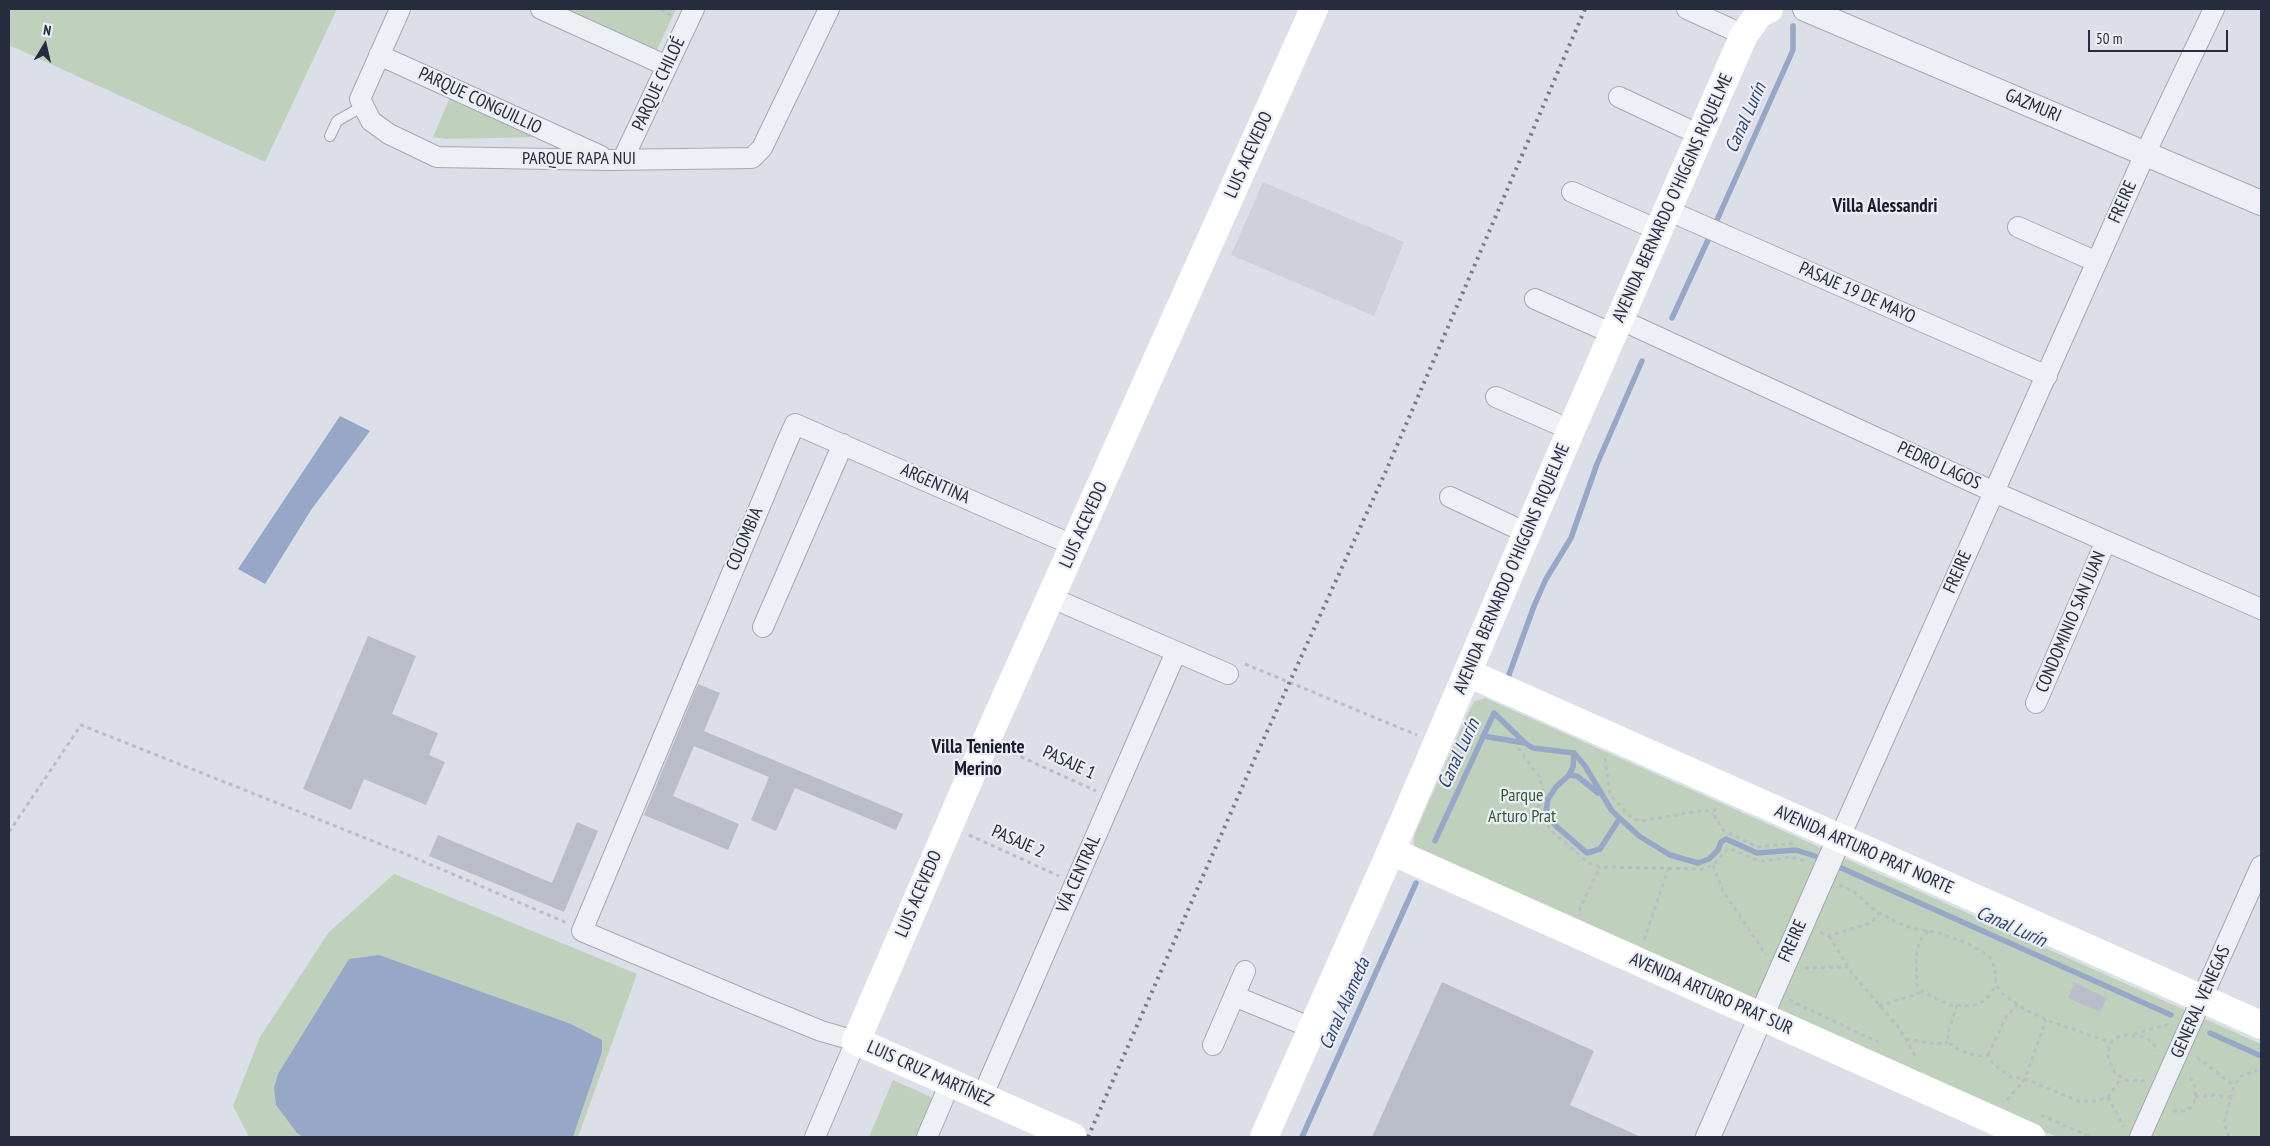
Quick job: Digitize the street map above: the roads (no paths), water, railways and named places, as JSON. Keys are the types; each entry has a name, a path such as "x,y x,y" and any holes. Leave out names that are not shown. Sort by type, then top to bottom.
{"main road":[{"name":"LUIS ACEVEDO","path":"856,1041 986,741 1052,598 1314,9"},
{"name":"AVENIDA BERNARDO O'HIGGINS RIQUELME","path":"1264,1137 1391,851 1529,534 1571,430 1744,35 1759,14 1769,9"},
{"name":"AVENIDA ARTURO PRAT NORTE","path":"1468,673 1839,840 2261,1025"},
{"name":"AVENIDA ARTURO PRAT SUR","path":"1391,851 2031,1137"},
{"name":"LUIS CRUZ MARTÍNEZ","path":"856,1041 1074,1137"}],"street":[{"path":"363,106 360,99 400,9"},
{"path":"541,9 667,66"},
{"name":"PARQUE CHILOÉ","path":"616,160 667,66 694,9"},
{"name":"PARQUE RAPA NUI","path":"363,106 371,121 389,134 436,157 616,160 752,158 762,148 829,9"},
{"path":"1687,9 1744,35"},
{"name":"GAZMURI","path":"1805,9 2261,203"},
{"name":"FREIRE","path":"1708,1137 1760,1016 2145,154 2214,9"},
{"name":"PARQUE CONGUILLIO","path":"379,55 616,160"},
{"path":"1619,97 1700,135"},
{"name":"PASAJE 19 DE MAYO","path":"1572,192 1662,220 2047,376"},
{"path":"2018,226 2097,262"},
{"name":"PEDRO LAGOS","path":"1535,298 1616,327 2261,609"},
{"path":"1496,397 1571,430"},
{"name":"ARGENTINA","path":"795,424 1075,546"},
{"name":"COLOMBIA","path":"795,424 696,655 582,931 821,1031 856,1041"},
{"path":"763,627 843,444"},
{"path":"1450,497 1529,534"},
{"name":"CONDOMINIO SAN JUAN","path":"2036,703 2106,541"},
{"path":"1052,598 1176,652 1233,667"},
{"name":"VÍA CENTRAL","path":"982,1097 1176,652"},
{"name":"GENERAL VENEGAS","path":"2133,1135 2202,999 2261,866"},
{"path":"1213,1046 1245,971"},
{"path":"1234,996 1312,1028"},
{"name":"LUIS CRUZ MARTÍNEZ","path":"814,1137 856,1041"},
{"path":"927,1137 950,1083"}],"lane":[{"path":"330,136 337,121 363,106"}],"water":[{"path":"340,416 370,431 311,510 265,584 238,569"},
{"path":"379,955 571,1024 602,1040 602,1052 573,1137 303,1137 297,1133 276,1105 274,1088 278,1074 349,959"}],"waterway":[{"name":"Canal Lurín","path":"1717,220 1793,50 1793,26"},
{"name":"Canal Lurín","path":"1672,318 1708,240"},
{"name":"Canal Lurín","path":"1506,683 1534,606 1546,579 1571,538 1597,464 1642,361"},
{"name":"Canal Lurín","path":"1435,841 1494,713 1525,743 1533,748 1574,753 1585,766 1612,811 1639,836 1670,855 1698,863 1709,859 1718,850 1721,842 1726,839 1757,853 1796,850 1815,856"},
{"name":"Canal Alameda","path":"1483,736 1525,743"},
{"path":"1574,753 1573,767 1569,775 1556,787 1548,799 1546,812 1556,826 1587,853 1600,849 1620,818"},
{"path":"1569,775 1577,776 1598,793"},
{"name":"Canal Lurín","path":"1839,867 2171,1015"},
{"name":"Canal Alameda","path":"1302,1137 1416,883"},
{"name":"Canal Lurín","path":"2210,1033 2261,1056"}],"railway":[{"path":"1088,1137 1255,758 1386,471 1585,9"}],"district":[{"name":"Villa Alessandri","path":"1885,207"},
{"name":"Villa Teniente Merino","path":"978,759"}],"park label":[{"name":"Parque Arturo Prat","path":"1522,806"}]}
